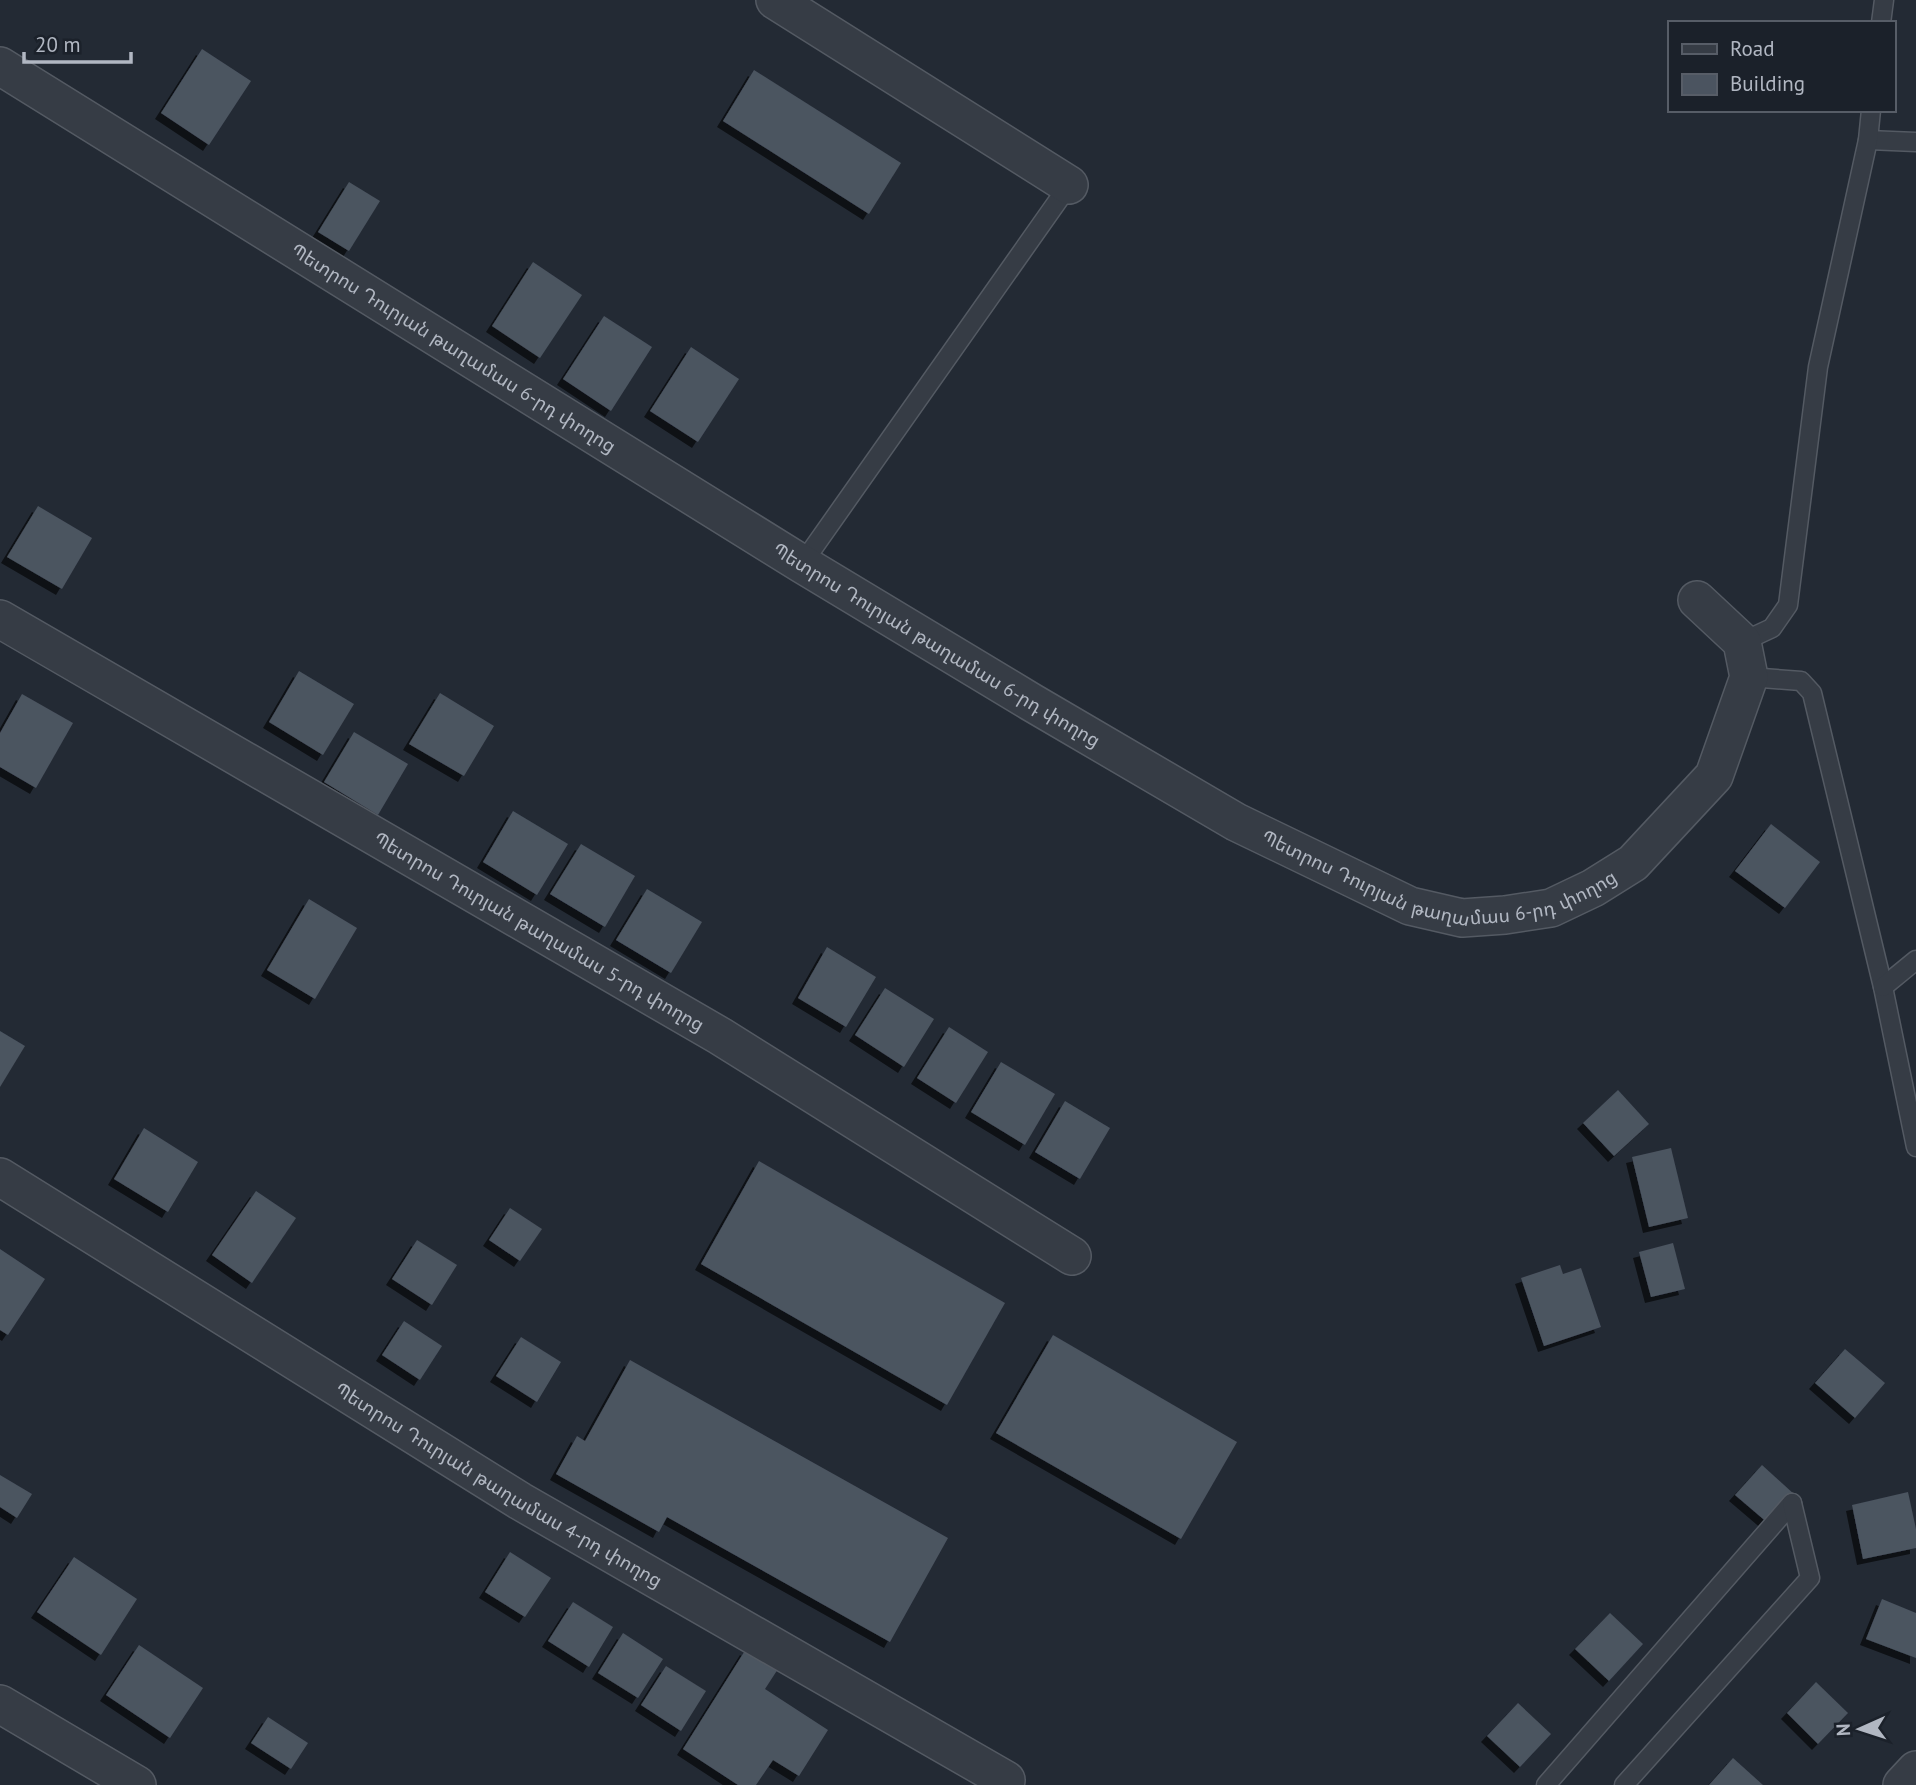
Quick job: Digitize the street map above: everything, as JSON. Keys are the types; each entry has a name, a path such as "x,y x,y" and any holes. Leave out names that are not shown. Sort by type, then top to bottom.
{"street":[{"path":"775,0 1069,185"},
{"name":"Պետրոս Դուրյան թաղամաս 6-րդ փողոց","path":"0,66 802,564 1031,702 1236,822 1410,906 1462,918 1551,908 1593,888 1633,863 1714,776 1749,677"},
{"path":"1697,600 1742,642 1749,677"},
{"name":"Պետրոս Դուրյան թաղամաս 5-րդ փողոց","path":"0,620 719,1036 1072,1256"},
{"name":"Պետրոս Դուրյան թաղամաս 4-րդ փողոց","path":"0,1177 520,1501 1005,1783"},
{"path":"0,1704 137,1785"},
{"path":"1902,1785 1916,1770"}],"lane":[{"path":"1881,21 1884,0"},
{"path":"1742,642 1772,628 1788,605 1818,367 1868,140 1871,112"},
{"path":"1868,140 1916,142"},
{"path":"802,564 1069,185"},
{"path":"1749,677 1801,681 1812,693 1883,987 1916,1147"},
{"path":"1883,987 1916,960"},
{"path":"1546,1785 1792,1503 1810,1578 1624,1785"}],"building":[{"path":"202,49 251,81 209,145 161,113"},
{"path":"754,70 901,163 869,214 723,121"},
{"path":"349,182 380,201 349,251 318,232"},
{"path":"533,262 582,295 540,358 492,326"},
{"path":"604,316 652,347 611,411 563,379"},
{"path":"691,347 739,379 698,442 650,411"},
{"path":"38,506 92,538 62,589 7,557"},
{"path":"299,671 354,704 323,755 269,722"},
{"path":"440,693 494,726 464,776 409,744"},
{"path":"22,694 73,723 36,788 0,767 0,733"},
{"path":"354,732 408,764 378,815 324,782"},
{"path":"513,811 568,844 537,895 483,862"},
{"path":"1771,824 1820,862 1785,908 1735,871"},
{"path":"581,844 635,876 605,927 550,894"},
{"path":"647,889 702,922 671,973 616,940"},
{"path":"309,899 357,928 315,999 267,970"},
{"path":"827,947 876,977 846,1027 798,998"},
{"path":"885,988 934,1019 904,1067 855,1035"},
{"path":"949,1027 988,1052 956,1103 917,1078"},
{"path":"0,1031 25,1046 0,1087"},
{"path":"1001,1062 1055,1094 1025,1145 971,1112"},
{"path":"1618,1090 1649,1124 1614,1156 1583,1123"},
{"path":"1065,1101 1110,1128 1080,1179 1035,1152"},
{"path":"144,1128 198,1162 168,1212 114,1179"},
{"path":"1671,1148 1688,1218 1649,1227 1632,1157"},
{"path":"759,1161 1005,1303 947,1405 701,1264"},
{"path":"256,1191 296,1218 252,1283 212,1255"},
{"path":"510,1208 542,1229 520,1261 489,1240"},
{"path":"417,1240 457,1265 432,1305 392,1279"},
{"path":"1673,1243 1685,1289 1651,1297 1639,1252"},
{"path":"0,1249 45,1279 8,1335 0,1330"},
{"path":"1560,1265 1563,1274 1581,1268 1601,1327 1544,1346 1521,1278"},
{"path":"404,1321 442,1346 420,1380 382,1355"},
{"path":"1053,1335 1237,1442 1181,1539 996,1433"},
{"path":"521,1337 561,1362 537,1402 496,1376"},
{"path":"1845,1349 1885,1383 1855,1418 1815,1383"},
{"path":"630,1360 948,1538 890,1642 667,1517 659,1532 556,1474 577,1436 585,1441"},
{"path":"1762,1465 1795,1495 1769,1524 1735,1495"},
{"path":"0,1475 32,1494 17,1518 0,1507"},
{"path":"1908,1492 1916,1529 1916,1548 1863,1559 1852,1505"},
{"path":"510,1552 551,1578 525,1617 485,1592"},
{"path":"74,1557 137,1599 101,1655 37,1612"},
{"path":"1882,1599 1916,1613 1916,1658 1866,1639"},
{"path":"573,1602 613,1627 589,1667 548,1641"},
{"path":"1610,1613 1643,1644 1609,1681 1575,1649"},
{"path":"623,1633 663,1659 638,1698 598,1673"},
{"path":"139,1645 203,1688 170,1738 106,1695"},
{"path":"746,1649 778,1669 765,1689 828,1730 799,1776 773,1760 756,1785 738,1785 683,1749"},
{"path":"666,1666 706,1691 681,1731 641,1705"},
{"path":"1816,1682 1848,1713 1818,1744 1787,1713"},
{"path":"1518,1703 1551,1734 1520,1767 1487,1736"},
{"path":"268,1717 308,1743 291,1769 251,1743"},
{"path":"1733,1758 1763,1785 1709,1785"}]}
